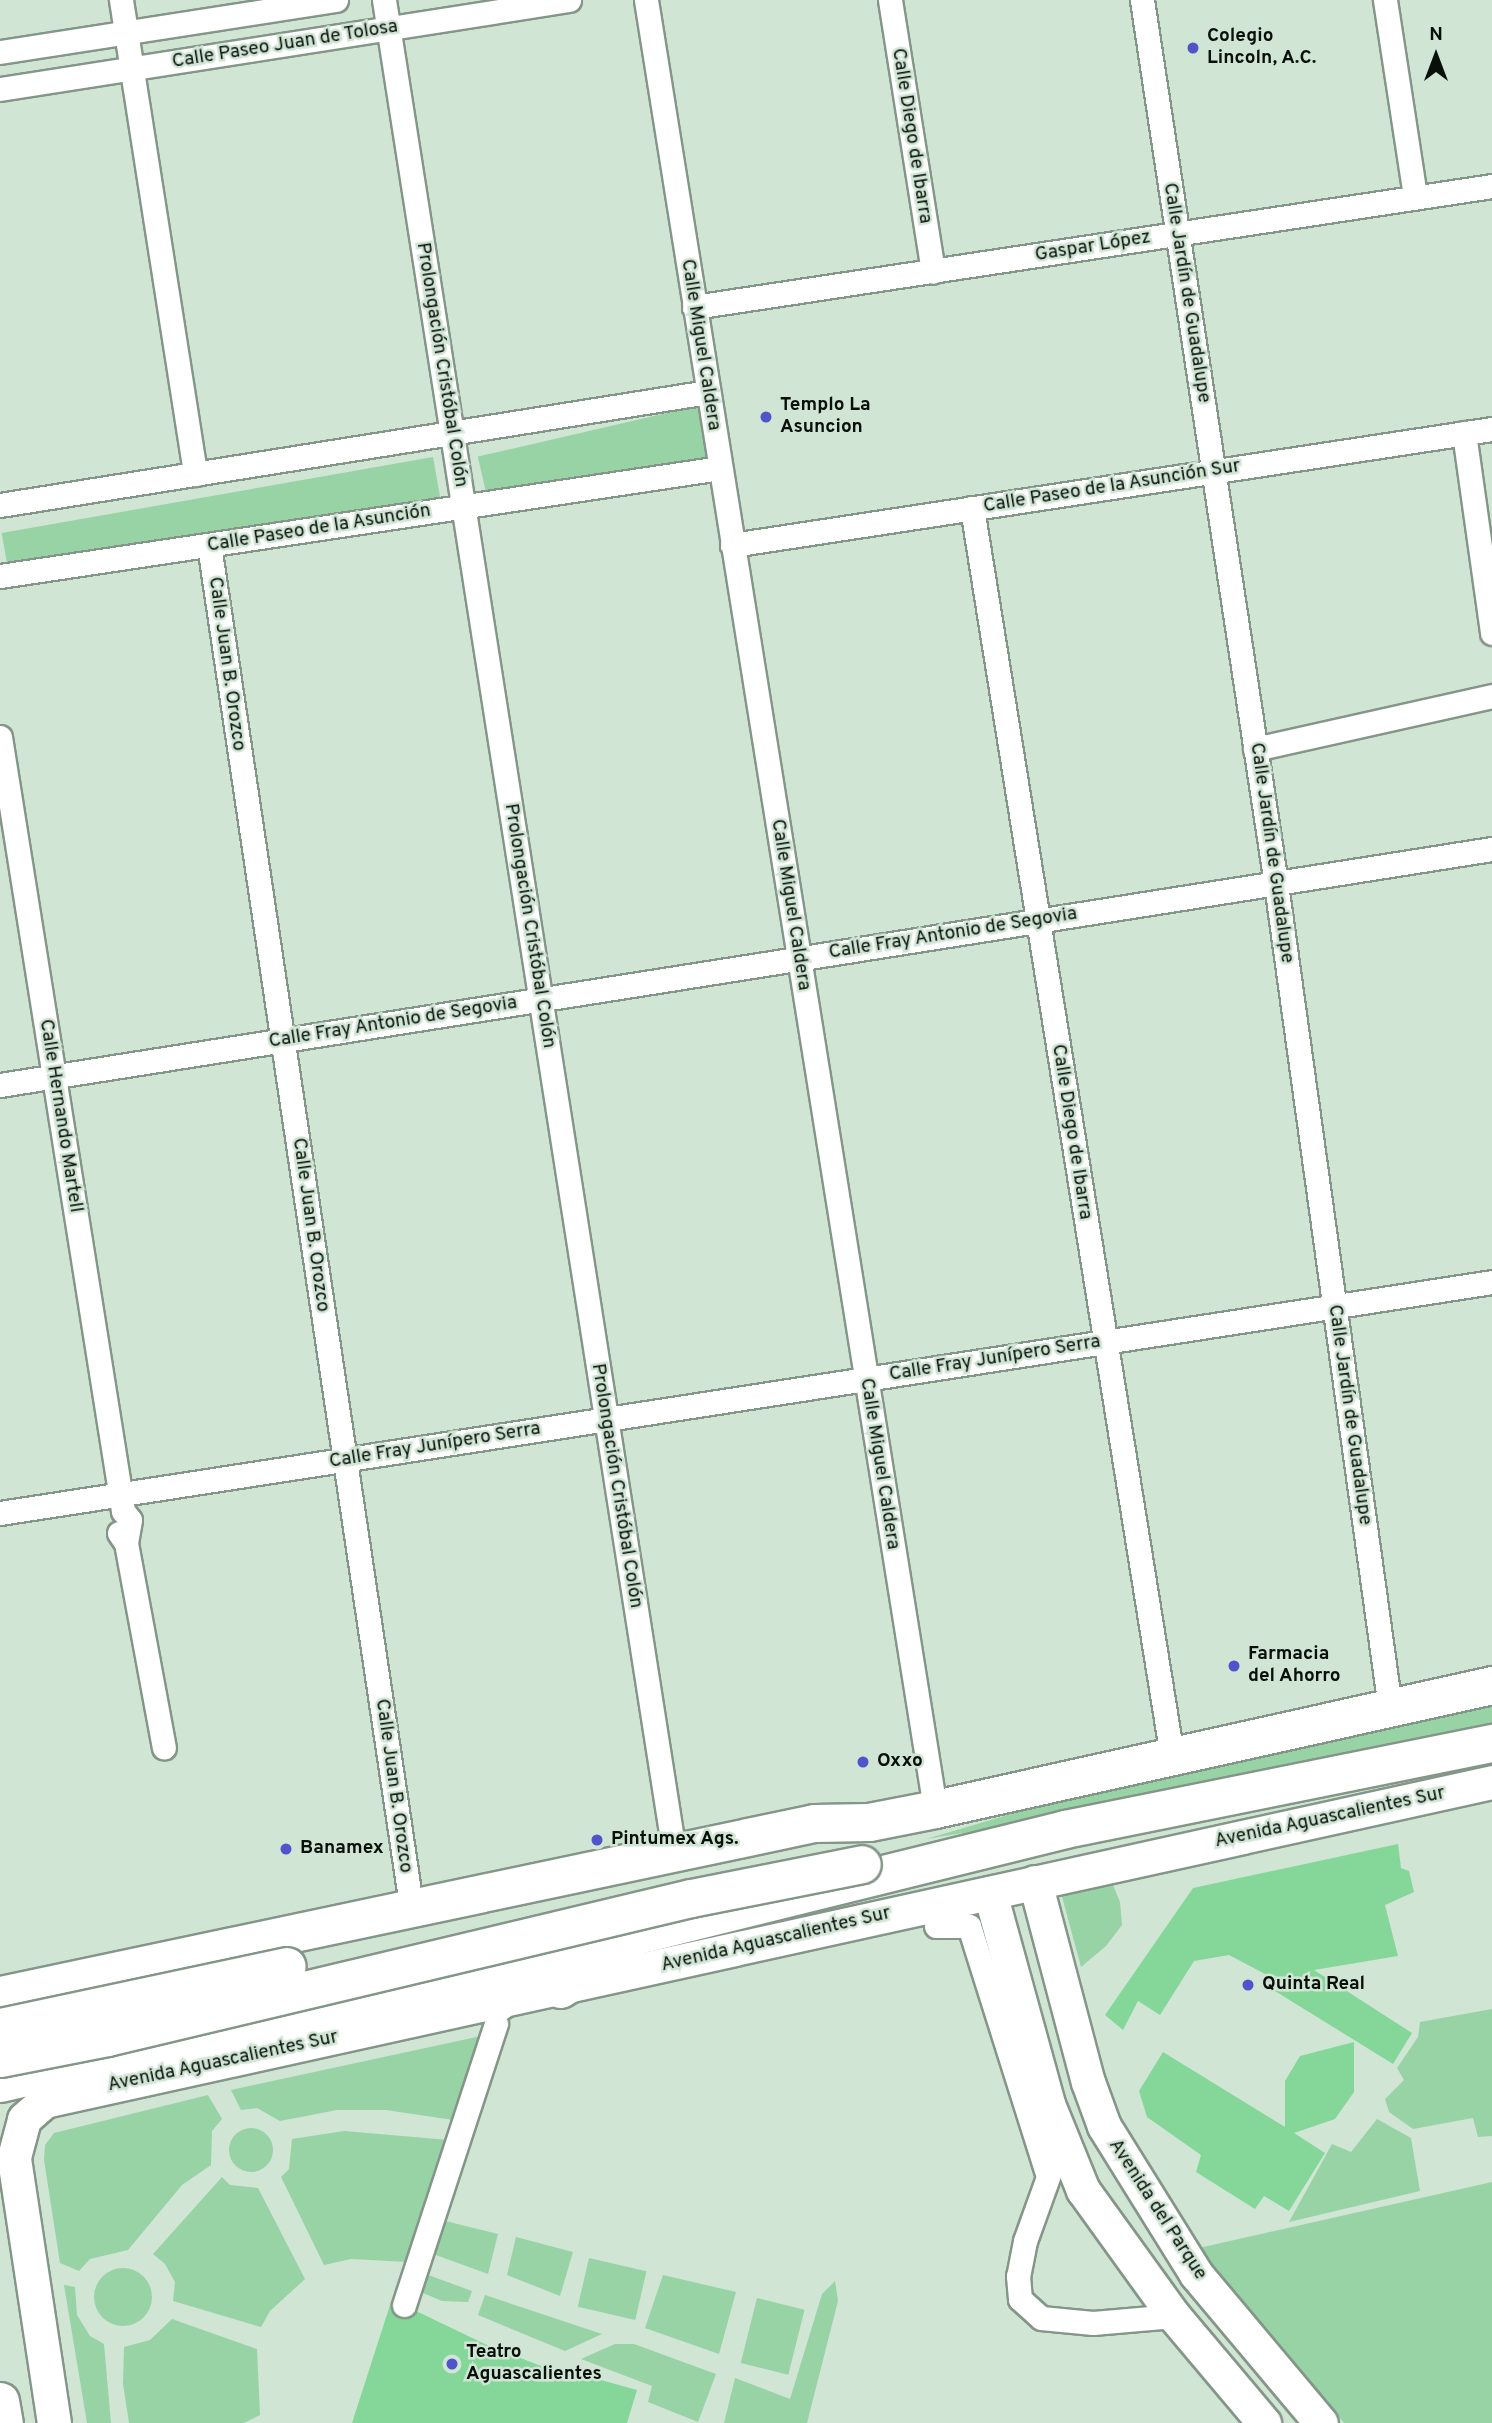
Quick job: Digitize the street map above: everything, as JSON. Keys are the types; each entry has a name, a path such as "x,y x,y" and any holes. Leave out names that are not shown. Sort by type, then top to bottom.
{"main road":[{"path":"0,1995 411,1905 814,1823 869,1822 935,1809 1492,1685"},
{"name":"Avenida Aguascalientes Sur","path":"0,2058 107,2037 691,1898 862,1864 1065,1829 1492,1743"},
{"path":"1452,1751 1492,1773"},
{"path":"0,2028 821,1844 869,1822"},
{"name":"Avenida Aguascalientes Sur","path":"0,2083 56,2084 192,2039 653,1931 1065,1829"},
{"path":"560,1989 653,1931"},
{"path":"192,2039 174,2025 165,1990 185,1965 216,1947"},
{"path":"438,1982 497,2013"},
{"path":"0,2106 19,2088 56,2084"},
{"path":"0,2401 4,2423"}],"street":[{"path":"121,0 195,474"},
{"name":"Calle Paseo Juan de Tolosa","path":"0,52 336,0"},
{"name":"Prolongación Cristóbal Colón","path":"384,0 674,1851"},
{"name":"Calle Paseo Juan de Tolosa","path":"0,89 569,0"},
{"name":"Calle Miguel Caldera","path":"646,0 935,1809"},
{"name":"Calle Diego de Ibarra","path":"890,0 933,272"},
{"name":"Calle Jardín de Guadalupe","path":"1142,0 1276,884 1390,1708"},
{"path":"1385,0 1415,198"},
{"name":"Gaspar López","path":"695,307 1492,186"},
{"path":"0,505 708,392"},
{"name":"Calle Paseo de la Asunción Sur","path":"733,545 1492,429"},
{"path":"1464,433 1492,633"},
{"name":"Calle Paseo de la Asunción","path":"0,576 720,468"},
{"name":"Calle Diego de Ibarra","path":"972,508 1172,1756"},
{"name":"Calle Juan B. Orozco","path":"209,545 411,1905"},
{"path":"1255,749 1492,696"},
{"name":"Calle Hernando Martell","path":"0,737 122,1503 117,1521 126,1544 164,1748"},
{"name":"Calle Fray Antonio de Segovia","path":"0,1085 1492,849"},
{"name":"Calle Fray Junípero Serra","path":"0,1513 122,1503 345,1460 1492,1282"},
{"name":"Avenida Aguascalientes Sur","path":"56,2084 497,2013 560,1989 1492,1782"},
{"name":"Avenida del Parque","path":"1035,1882 1104,2126 1196,2274 1321,2423"},
{"path":"990,1893 1060,2141 1083,2190 1174,2316 1264,2423"},
{"path":"936,1926 969,1926 1048,2173"},
{"path":"404,2305 497,2013"},
{"path":"54,2423 14,2157 24,2119 56,2084"},
{"path":"1060,2141 1025,2241 1018,2276 1020,2299 1041,2318 1093,2323 1174,2316"}],"green space":[{"path":"697,406 709,458 490,508 478,457"},
{"path":"433,457 441,501 9,577 2,533"},
{"path":"1492,1699 1492,1726 1135,1805 926,1839 1131,1779"},
{"path":"1110,1878 1120,1902 1122,1925 1106,1946 1081,1967 1061,1893"},
{"path":"1492,2009 1492,2136 1478,2137 1473,2118 1413,2129 1389,2112 1385,2099 1404,2080 1397,2068 1418,2037 1420,2022"},
{"path":"481,2036 453,2120 386,2110 337,2110 280,2121 257,2108 241,2110 231,2090"},
{"path":"208,2095 222,2119 212,2131 211,2165 182,2185 128,2250 90,2259 79,2271 60,2263 44,2160 45,2145 54,2133"},
{"path":"1377,2119 1411,2138 1420,2191 1289,2222 1332,2144 1351,2152"},
{"path":"251,2128 266,2135 273,2150 266,2165 251,2172 236,2165 229,2150 236,2135"},
{"path":"344,2131 449,2140 408,2262 351,2259 324,2265 281,2177 289,2169 292,2139"},
{"path":"222,2177 230,2185 258,2188 305,2279 270,2311 261,2327 173,2301 175,2282 165,2264 153,2254"},
{"path":"1492,2182 1492,2423 1344,2423 1199,2248"},
{"path":"441,2220 498,2234 488,2274 433,2254"},
{"path":"516,2237 573,2252 560,2296 507,2275"},
{"path":"589,2258 646,2271 635,2320 578,2307"},
{"path":"117,2268 129,2268 144,2276 152,2291 152,2303 144,2318 129,2326 117,2326 102,2318 94,2303 94,2291 102,2276"},
{"path":"420,2272 472,2291 468,2302 442,2301 416,2290"},
{"path":"663,2275 736,2292 719,2354 645,2328"},
{"path":"835,2281 838,2301 807,2423 724,2423 735,2378 790,2399 822,2294"},
{"path":"64,2285 75,2287 77,2315 90,2336 104,2344 111,2423 87,2423"},
{"path":"485,2295 602,2334 565,2351 478,2315"},
{"path":"757,2298 805,2310 788,2375 741,2363"},
{"path":"172,2319 257,2349 260,2415 244,2423 129,2423 123,2384 124,2347 150,2340"},
{"path":"615,2344 634,2344 716,2374 698,2422 648,2402 652,2386 581,2359"}],"building":[{"path":"1398,1844 1401,1868 1409,1871 1414,1892 1385,1905 1398,1956 1314,1970 1412,2033 1393,2064 1262,1983 1267,1975 1229,1955 1194,1961 1160,2015 1138,2001 1123,2030 1105,2015 1193,1888"},
{"path":"1354,2042 1354,2092 1335,2119 1294,2133 1325,2153 1289,2211 1264,2196 1255,2209 1196,2172 1201,2155 1147,2117 1139,2091 1163,2052 1285,2127 1285,2081 1300,2056"},
{"name":"Teatro Aguascalientes","path":"391,2302 399,2318 408,2318 416,2311 489,2346 567,2376 568,2371 637,2390 627,2423 352,2423"}],"place":[{"name":"Colegio Lincoln, A.C.","path":"1193,48"},
{"name":"Templo La Asuncion","path":"766,417"},
{"name":"Farmacia del Ahorro","path":"1234,1666"},
{"name":"Oxxo","path":"863,1762"},
{"name":"Pintumex Ags.","path":"597,1840"},
{"name":"Banamex","path":"286,1849"},
{"name":"Quinta Real","path":"1248,1985"},
{"name":"Teatro Aguascalientes","path":"452,2364"}]}
